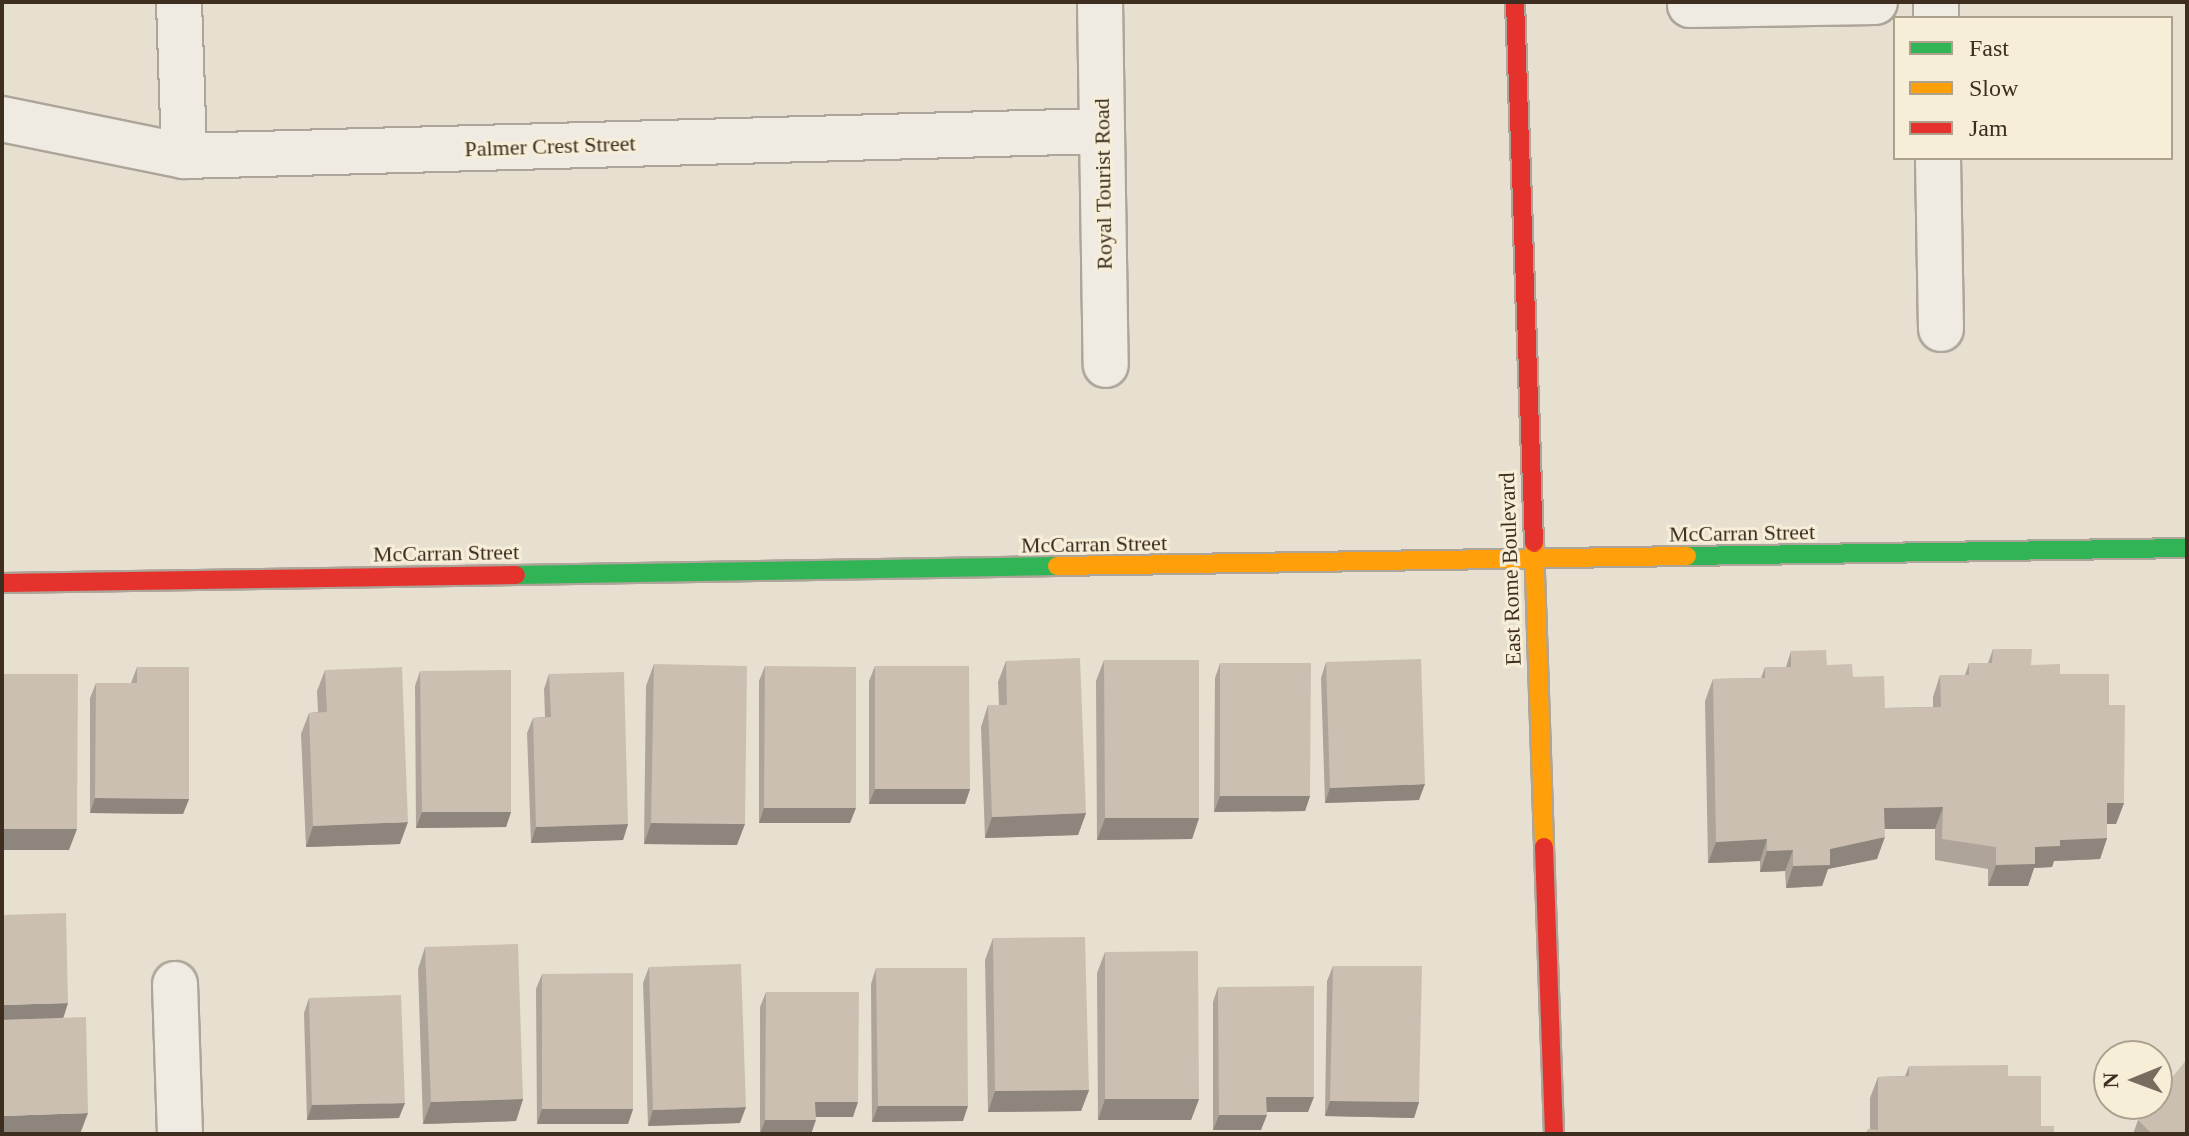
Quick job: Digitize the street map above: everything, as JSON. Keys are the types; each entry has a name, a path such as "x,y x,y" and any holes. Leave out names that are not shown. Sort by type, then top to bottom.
{"street":[{"path":"179,2 184,156"},
{"name":"Royal Tourist Road","path":"1100,2 1106,365"},
{"name":"East Rome Boulevard","path":"1515,2 1554,1134"},
{"path":"1690,5 1875,2"},
{"name":"Palmer Crest Street","path":"2,119 184,156 1102,131"},
{"path":"1938,160 1941,329"},
{"name":"McCarran Street","path":"2,583 1533,562 2187,548"},
{"path":"175,984 180,1134"}],"building":[{"path":"1993,649 2032,649 2031,665 2060,664 2060,674 2109,674 2109,705 2125,705 2124,803 2107,803 2107,838 2060,840 2060,846 2035,847 2035,864 1996,865 1996,847 1942,839 1943,807 1884,808 1885,837 1830,849 1830,865 1793,866 1793,850 1767,851 1767,839 1716,842 1713,679 1765,678 1765,667 1791,667 1791,651 1826,650 1827,665 1852,664 1853,677 1884,676 1885,708 1941,707 1940,675 1969,675 1969,663 1992,663"},
{"path":"1080,658 1086,813 992,817 988,705 1007,705 1006,661"},
{"path":"1421,659 1425,784 1330,788 1326,662"},
{"path":"1104,660 1199,660 1199,818 1105,818"},
{"path":"1220,663 1311,663 1310,796 1220,796"},
{"path":"654,664 747,666 745,824 651,823"},
{"path":"765,666 856,667 856,808 764,808"},
{"path":"875,666 969,666 970,789 875,789"},
{"path":"137,667 189,667 189,799 95,798 96,683 137,683"},
{"path":"402,667 408,822 313,826 309,713 327,712 325,670"},
{"path":"511,670 511,812 422,812 420,671"},
{"path":"624,672 628,824 536,827 533,718 551,717 549,674"},
{"path":"2,674 78,674 77,829 2,829"},
{"path":"66,913 68,1003 2,1005 2,915"},
{"path":"1085,937 1089,1090 995,1091 993,938"},
{"path":"518,944 523,1099 431,1102 425,947"},
{"path":"1198,951 1199,1099 1105,1099 1105,952"},
{"path":"741,964 746,1107 653,1110 649,967"},
{"path":"1333,966 1422,966 1419,1102 1330,1101"},
{"path":"876,968 967,968 968,1106 878,1106"},
{"path":"633,973 633,1109 542,1109 542,974"},
{"path":"1314,986 1314,1097 1266,1097 1267,1115 1219,1115 1218,987"},
{"path":"766,992 859,992 858,1102 815,1102 816,1120 765,1120"},
{"path":"401,995 405,1103 312,1105 309,998"},
{"path":"86,1017 88,1113 2,1116 2,1020"},
{"path":"2187,1059 2187,1134 2152,1134 2138,1120 2173,1120 2173,1076"},
{"path":"2008,1065 2008,1076 2041,1076 2041,1126 2054,1126 2054,1134 1868,1134 1868,1129 1878,1130 1878,1077 1909,1076 1909,1066"}],"traffic: fast":[{"path":"1687,556 2187,548"},
{"path":"516,575 1057,566"}],"traffic: slow":[{"path":"1534,543 1544,847"},
{"path":"1057,566 1687,556"}],"traffic: jam":[{"path":"1515,2 1534,543"},
{"path":"2,583 516,575"},
{"path":"1544,847 1554,1134"}]}
